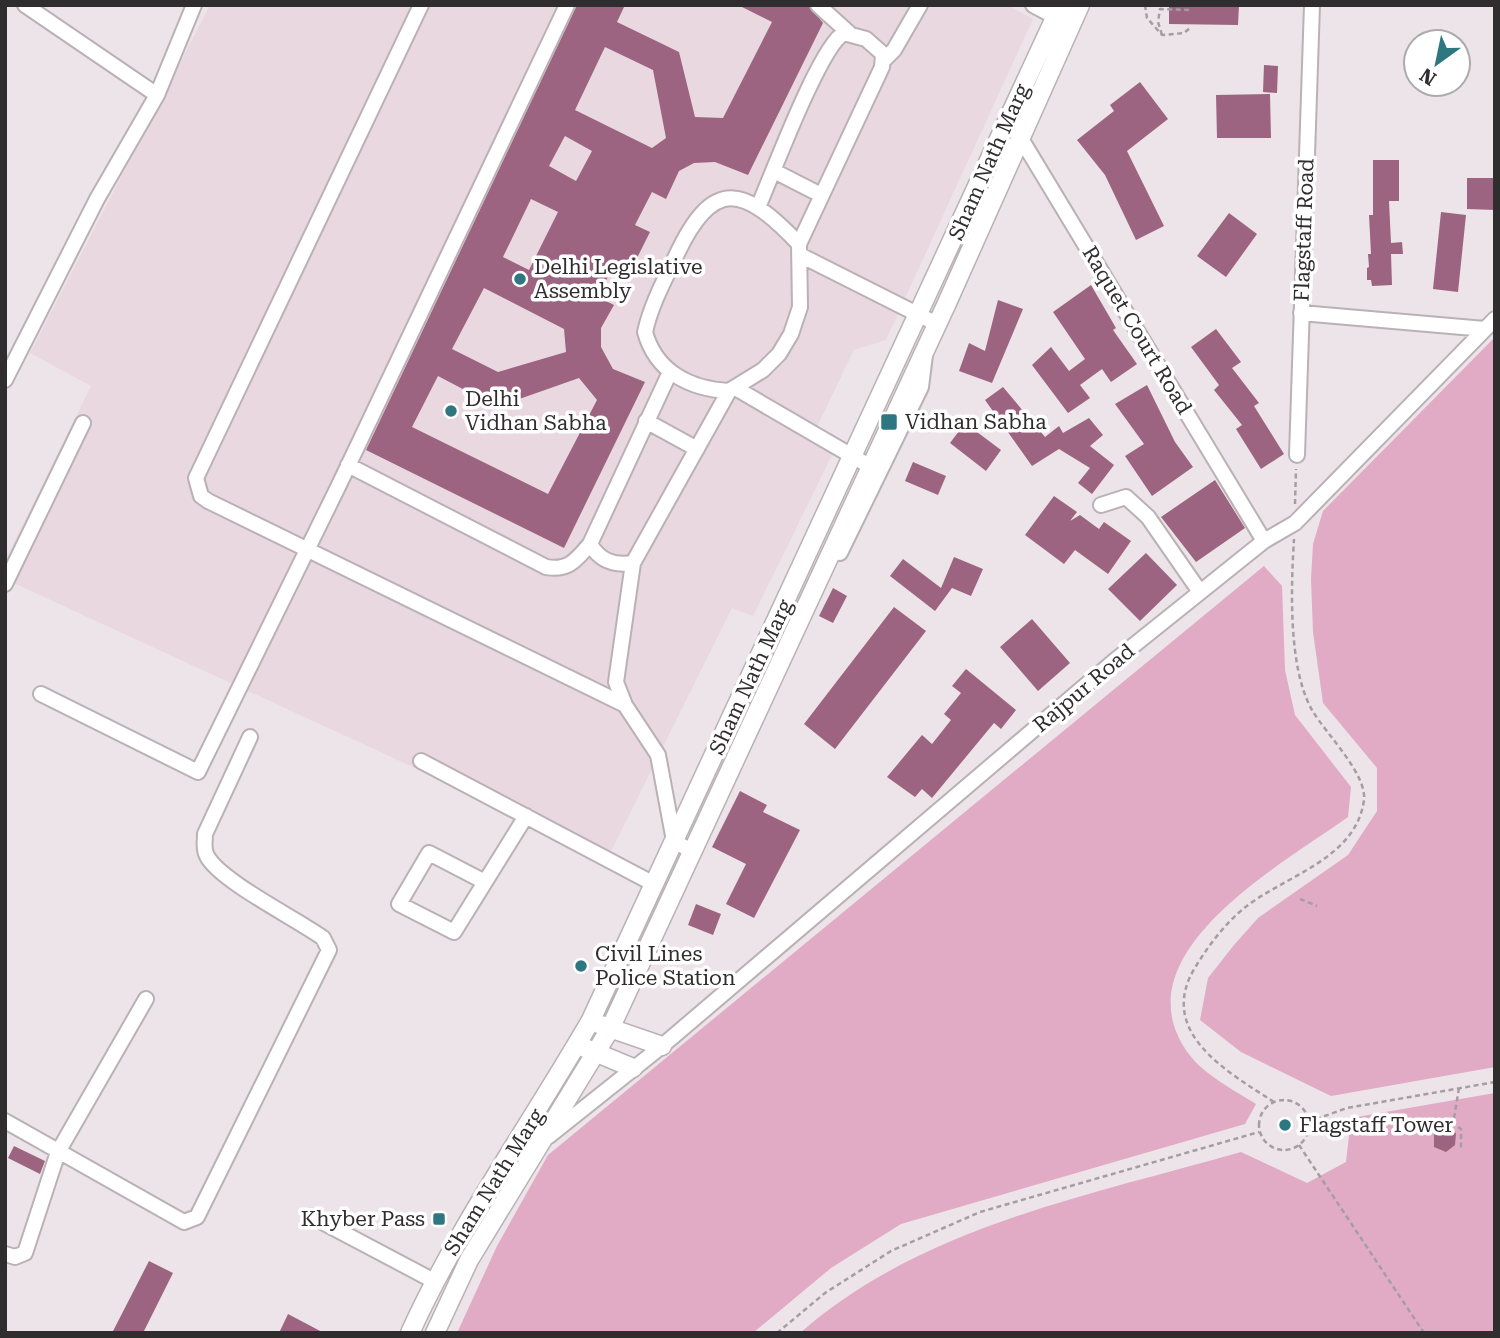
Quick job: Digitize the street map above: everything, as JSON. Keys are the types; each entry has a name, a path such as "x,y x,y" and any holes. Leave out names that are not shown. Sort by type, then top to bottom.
{"main road":[{"name":"Sham Nath Marg","path":"411,1333 434,1281 591,1020 920,315 1007,122 1062,16 1080,5"},
{"name":"Sham Nath Marg","path":"435,1333 469,1260 610,1029 937,324 1020,136 1062,16"},
{"path":"591,1020 662,1046"},
{"path":"577,1045 633,1068"}],"street":[{"path":"25,5 157,95"},
{"path":"5,380 97,199 157,95 194,5"},
{"path":"421,5 196,478 201,496 306,551 625,705"},
{"path":"41,694 198,772 567,5"},
{"path":"818,5 849,33 866,39 883,54 884,60"},
{"path":"693,852 674,842 659,755 625,705 616,682 633,562 733,390 763,370 779,354 791,334 800,307 800,249 821,195 884,60 894,50 920,5"},
{"path":"1033,5 1062,16"},
{"name":"Flagstaff Road","path":"1297,455 1312,5"},
{"path":"759,205 817,73 835,40 840,34 849,33"},
{"name":"Raquet Court Road","path":"1007,122 1020,136 1264,541"},
{"path":"774,171 821,195"},
{"path":"871,467 733,390 706,390 670,372 650,348 645,332 655,300 691,224 705,208 728,199 759,205 800,249 937,324"},
{"path":"1301,313 1490,324"},
{"name":"Rajpur Road","path":"539,1143 662,1046 1200,592 1264,541 1295,523 1490,324"},
{"path":"811,595 831,573 920,387 925,350"},
{"path":"348,465 546,567 559,569 571,566 590,544 670,372"},
{"path":"646,421 697,449"},
{"path":"5,584 83,423"},
{"path":"1101,505 1126,497 1148,517 1200,592"},
{"path":"590,544 596,554 607,561 633,562"},
{"path":"5,1121 184,1222 193,1220 329,950 323,938 215,866 204,850 205,834 250,737"},
{"path":"421,761 654,884"},
{"path":"485,882 429,853 399,904 454,932 526,816"},
{"path":"5,1254 15,1258 25,1253 58,1152 146,999"},
{"path":"311,1216 434,1281"}],"path":[{"path":"1145,5 1147,19 1162,35"},
{"path":"1162,35 1158,22 1160,9 1188,10 1188,5"},
{"path":"1162,35 1184,33 1191,27"},
{"path":"1274,1102 1208,1053 1191,1033 1182,1008 1183,991 1213,940 1242,910 1336,849 1350,835 1360,818 1364,797 1362,781 1311,709 1301,685 1291,594 1297,455"},
{"path":"1300,899 1317,906"},
{"path":"1308,1122 1347,1108 1495,1082"},
{"path":"1459,1088 1453,1124 1461,1129 1461,1148"},
{"path":"1285,1100 1296,1103 1304,1111 1308,1122 1305,1138 1299,1145 1286,1150 1273,1147 1259,1132 1261,1114 1274,1102 1285,1100"},
{"path":"777,1333 825,1293 891,1251 980,1212 1259,1132"},
{"path":"1299,1145 1424,1333"}],"shaded area":[{"name":"Delhi Vidhan Sabha","path":"210,5 1008,5 1033,19 886,340 854,350 812,437 834,451 753,616 732,608 608,857 5,579 5,561 91,386 30,353"},
{"path":"1495,337 1495,1067 1331,1096 1241,1052 1200,1020 1208,978 1258,918 1348,855 1377,811 1377,768 1323,703 1313,632 1313,544 1323,511"},
{"path":"1264,566 1282,586 1285,670 1295,715 1351,787 1348,817 1250,886 1217,916 1190,947 1174,981 1172,1016 1188,1053 1211,1075 1256,1104 1245,1124 901,1224 831,1268 753,1333 457,1333 497,1246 548,1155"},
{"path":"1495,1093 1495,1333 800,1333 847,1297 898,1266 953,1240 1009,1219 1067,1200 1241,1152 1307,1183 1346,1162 1351,1118"}],"building":[{"name":"Delhi Legislative Assembly","path":"577,5 625,5 617,22 679,52 695,117 723,118 772,22 738,5 809,5 823,23 748,175 715,162 694,163 679,171 666,199 652,192 635,225 650,232 632,268 616,260 598,297 614,305 601,328 601,347 613,369 645,382 564,548 366,450","holes":["605,47 653,70 666,138 652,148 575,110","565,136 592,151 576,181 549,166","531,199 558,212 529,270 503,257","484,288 564,329 566,352 498,372 452,349","438,376 497,407 579,378 597,400 548,494 412,427"]},
{"path":"1169,5 1239,5 1238,25 1169,24"},
{"path":"1264,65 1278,66 1277,93 1263,92"},
{"path":"1140,82 1168,119 1127,151 1164,226 1136,240 1105,175 1077,140 1114,111 1110,105"},
{"path":"1270,94 1271,138 1217,138 1216,95"},
{"path":"1373,160 1399,160 1399,201 1389,201 1391,243 1402,242 1403,254 1391,254 1392,285 1372,286 1371,280 1367,280 1368,254 1371,254 1369,215 1373,215"},
{"path":"1467,178 1495,178 1495,210 1467,209"},
{"path":"1441,212 1466,215 1458,292 1433,289"},
{"path":"1229,213 1257,234 1226,277 1197,256"},
{"path":"1091,285 1116,328 1113,330 1137,364 1111,382 1102,369 1080,385 1090,398 1068,413 1032,365 1051,347 1069,371 1085,359 1053,312"},
{"path":"998,300 1023,309 992,383 959,371 969,343 985,351"},
{"path":"1216,329 1241,362 1232,368 1259,403 1254,406 1284,454 1261,469 1236,429 1242,425 1214,390 1219,385 1191,347"},
{"path":"1147,385 1175,442 1193,467 1152,496 1125,456 1144,444 1115,404"},
{"path":"1003,387 1045,437 1059,426 1063,433 1089,418 1103,435 1090,446 1114,465 1092,494 1078,483 1090,468 1059,449 1032,466 985,400"},
{"path":"965,423 1001,450 986,471 950,443"},
{"path":"913,462 946,476 938,495 905,481"},
{"path":"1215,480 1245,528 1196,562 1161,517"},
{"path":"1054,496 1077,512 1070,521 1080,515 1099,529 1104,522 1131,541 1108,574 1075,550 1064,564 1025,535"},
{"path":"1146,553 1177,585 1140,621 1108,589"},
{"path":"954,557 983,569 971,596 952,588 935,611 890,576 903,559 941,588"},
{"path":"833,588 847,596 833,623 819,616"},
{"path":"894,607 926,631 835,749 804,724"},
{"path":"1032,619 1070,663 1038,691 1000,647"},
{"path":"966,669 1016,710 1001,729 994,723 932,798 922,789 915,797 887,777 922,735 932,744 951,720 944,714 961,693 952,686"},
{"path":"740,791 767,805 763,812 800,830 754,918 726,904 746,864 712,847"},
{"path":"696,904 721,914 713,935 688,925"},
{"path":"1445,1128 1456,1133 1455,1145 1446,1152 1434,1147 1434,1134"},
{"path":"14,1146 45,1161 40,1174 8,1158"},
{"path":"149,1261 173,1273 143,1333 112,1333"},
{"path":"288,1314 324,1333 279,1333"}],"place":[{"name":"Delhi Legislative Assembly","path":"520,279"},
{"name":"Delhi Vidhan Sabha","path":"451,411"},
{"name":"Vidhan Sabha","path":"889,422"},
{"name":"Civil Lines Police Station","path":"581,966"},
{"name":"Flagstaff Tower","path":"1285,1125"},
{"name":"Khyber Pass","path":"439,1219"}]}
